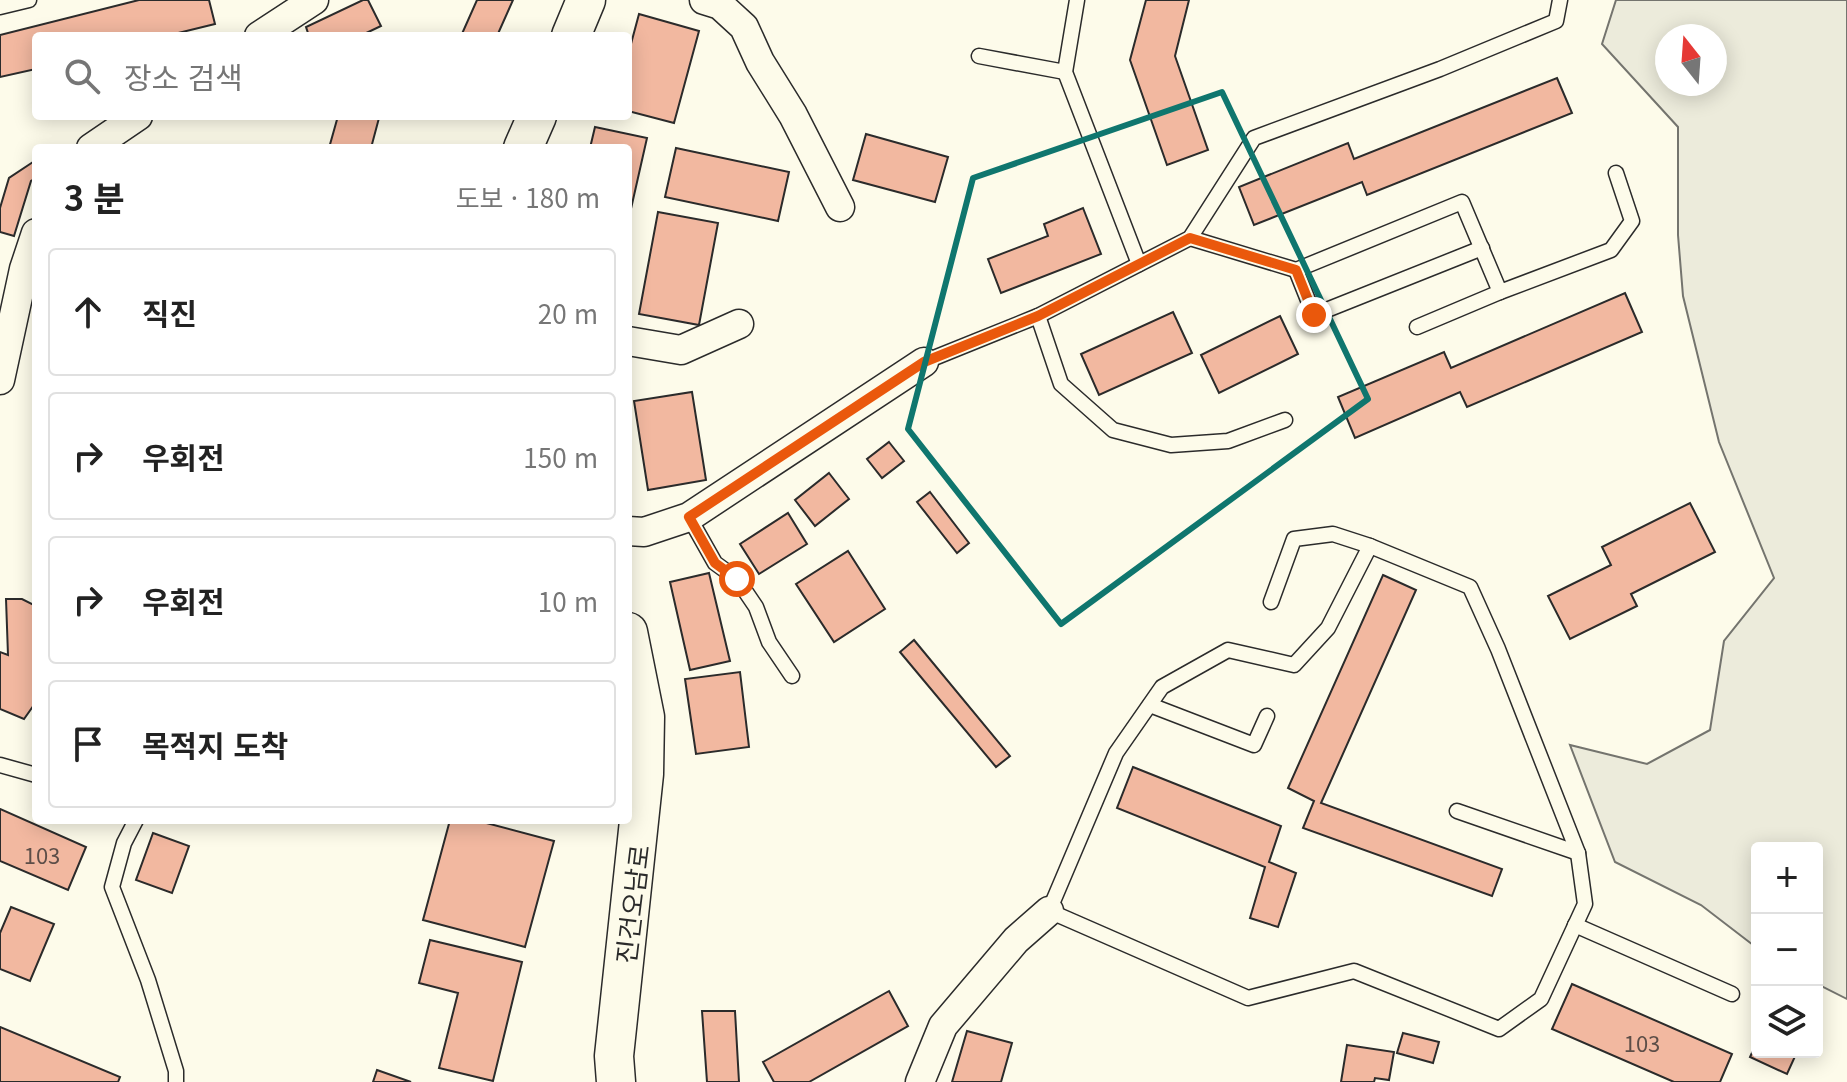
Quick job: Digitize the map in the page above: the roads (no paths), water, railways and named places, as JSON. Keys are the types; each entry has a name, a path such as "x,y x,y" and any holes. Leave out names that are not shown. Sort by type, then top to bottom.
{"main road":[{"path":"573,32 586,0"},
{"path":"525,144 535,120"},
{"name":"진건오남로","path":"616,1082 614,1056 644,774 645,717 632,652"}],"street":[{"path":"265,32 314,0"},
{"path":"704,0 720,5 744,27 840,207"},
{"path":"97,144 132,120"},
{"path":"0,380 32,245"},
{"path":"632,342 681,350 739,324"},
{"path":"632,531 644,532 689,517 924,362"},
{"path":"920,1082 943,1026 1016,940 1049,911"}],"lane":[{"path":"0,7 29,0"},
{"path":"1077,0 1065,72 1139,264"},
{"path":"924,362 1038,316 1190,238 1254,138 1440,69 1556,21 1560,0"},
{"path":"979,56 1065,72"},
{"path":"1417,327 1611,250 1632,221 1616,173"},
{"path":"1190,238 1296,270 1462,202 1500,292"},
{"path":"1296,270 1314,315 1482,248"},
{"path":"1038,316 1061,384 1113,430 1171,445 1228,441 1285,420"},
{"path":"689,517 715,563 737,579 756,607 769,642 792,676"},
{"path":"1271,602 1294,539 1333,534 1370,546 1470,587 1498,649 1578,853 1585,904 1541,999 1499,1029 1354,971 1248,998 1049,911 1116,753 1162,687 1228,650 1294,665 1328,628 1370,546"},
{"path":"1150,705 1254,745 1267,716"},
{"path":"0,765 32,774"},
{"path":"1457,811 1578,853"},
{"path":"129,824 112,887 148,980 176,1071 176,1082"},
{"path":"1575,925 1732,994"}]}
